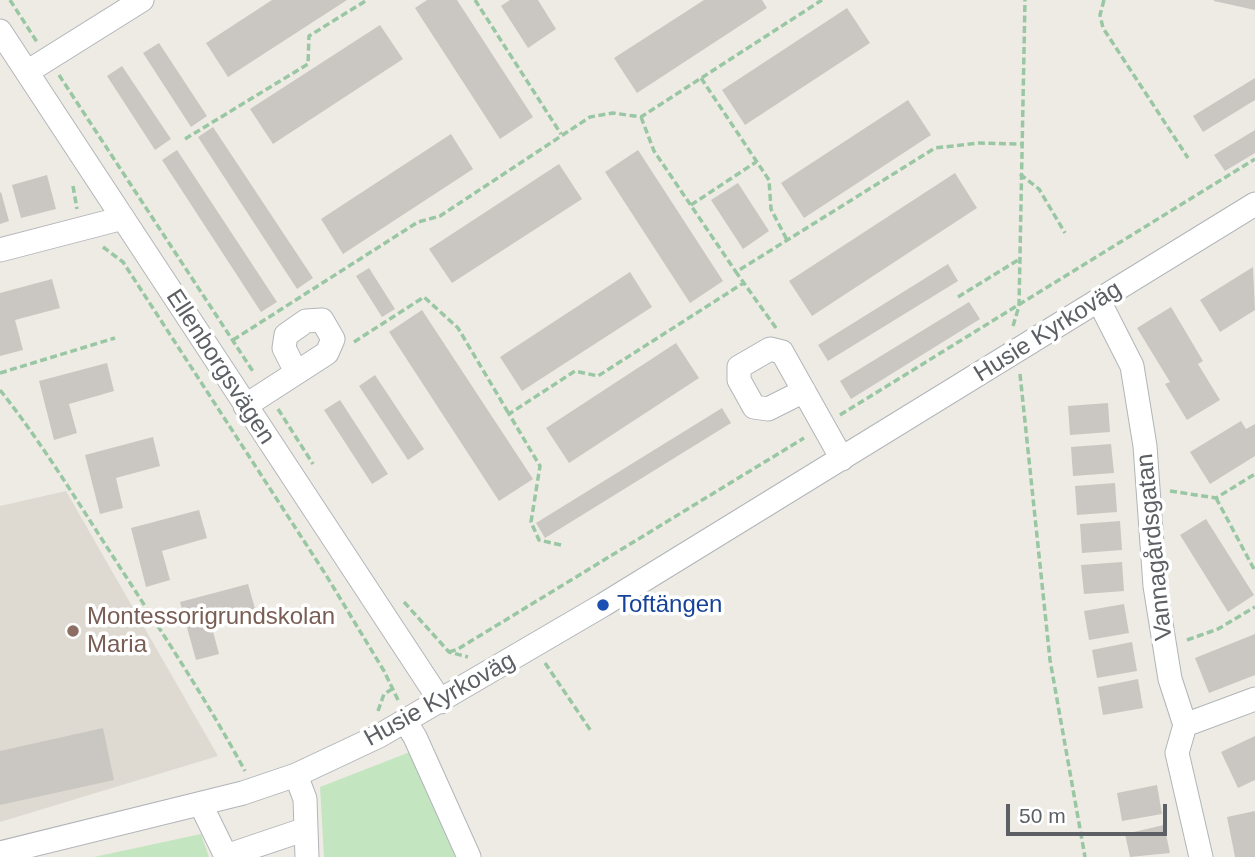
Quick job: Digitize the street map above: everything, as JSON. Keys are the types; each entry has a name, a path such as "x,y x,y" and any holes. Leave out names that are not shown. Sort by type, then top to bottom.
{"street":[{"path":"27,72 142,0"},
{"name":"Ellenborgsvägen","path":"0,31 441,702"},
{"name":"Husie Kyrkoväg","path":"0,853 201,805 296,775 405,721 441,702 842,459 1255,204"},
{"path":"0,250 123,218"},
{"name":"Vannagårdsgatan","path":"1099,301 1132,366 1148,490 1155,586 1170,679 1185,724"},
{"path":"245,406 327,353 333,339 322,320 306,321 286,335 284,348 296,372"},
{"path":"804,391 768,410 754,407 739,380 740,367 770,349 782,352 804,391 823,426 842,459"},
{"path":"1201,857 1177,753 1185,724 1255,699"},
{"path":"405,721 415,737 469,857"},
{"path":"296,775 305,799 307,857"},
{"path":"201,805 226,856 306,829"}],"path":[{"path":"10,0 316,468"},
{"path":"185,139 307,64 309,36 367,0"},
{"path":"475,0 561,135"},
{"path":"233,340 418,222 440,216 590,117 613,113 641,117 822,0"},
{"path":"1010,337 1018,306 1025,0"},
{"path":"1104,0 1100,15 1103,28 1188,158"},
{"path":"701,78 769,180 771,209 787,240"},
{"path":"641,117 654,151 783,340 782,352"},
{"path":"736,272 935,148 979,143 1021,144"},
{"path":"449,652 823,426 1255,159"},
{"path":"691,205 757,162"},
{"path":"1020,174 1039,189 1065,233"},
{"path":"69,179 74,187 77,209 89,228 130,274 327,575 394,688 405,721"},
{"path":"958,297 1018,260"},
{"path":"509,414 575,371 598,376 745,282"},
{"path":"327,353 348,346 424,297 458,328 540,466 531,522 539,540 561,545"},
{"path":"0,373 115,338"},
{"path":"0,390 29,426 164,635 213,712 246,773 258,768"},
{"path":"1024,391 1034,527 1050,660 1085,857"},
{"path":"1148,490 1192,492 1216,498 1255,474"},
{"path":"1216,498 1255,571"},
{"path":"400,596 449,652 475,659"},
{"path":"1165,648 1218,629 1255,607"},
{"path":"534,646 591,731"},
{"path":"377,713 384,694 394,688"}],"shaded area":[{"name":"Montessorigrundskolan Maria","path":"66,491 218,756 0,822 0,506"}],"green space":[{"path":"410,752 457,857 324,857 320,787"},
{"path":"201,834 209,857 94,857"}],"building":[{"path":"272,0 347,0 228,77 206,43"},
{"path":"427,0 457,0 533,117 500,139 415,8"},
{"path":"510,0 538,0 556,29 528,48 501,6"},
{"path":"704,0 762,0 767,8 637,93 614,58"},
{"path":"1255,0 1255,10 1214,1"},
{"path":"847,8 870,43 745,125 722,90"},
{"path":"380,25 403,59 273,144 250,109"},
{"path":"159,43 207,116 191,127 143,53"},
{"path":"122,66 171,139 155,150 107,76"},
{"path":"1255,78 1255,100 1203,132 1193,116"},
{"path":"908,100 931,135 804,218 781,183"},
{"path":"213,127 313,278 297,289 198,137"},
{"path":"1255,130 1255,153 1225,171 1214,155"},
{"path":"451,134 473,169 343,254 321,219"},
{"path":"177,150 277,302 261,312 162,160"},
{"path":"638,150 723,281 690,303 605,172"},
{"path":"559,164 582,199 452,283 429,249"},
{"path":"955,173 977,208 812,316 789,281"},
{"path":"47,175 56,209 21,218 12,185"},
{"path":"738,183 769,231 743,249 711,200"},
{"path":"0,193 9,221 0,224"},
{"path":"948,264 958,281 828,361 818,345"},
{"path":"1253,267 1255,310 1220,332 1200,300"},
{"path":"369,268 395,309 382,317 356,276"},
{"path":"630,272 652,307 522,391 500,357"},
{"path":"52,279 60,308 15,320 23,350 0,356 0,293"},
{"path":"969,302 980,319 851,399 840,381"},
{"path":"1171,307 1203,361 1198,364 1220,400 1187,420 1165,384 1170,382 1137,328"},
{"path":"422,310 533,479 499,501 389,332"},
{"path":"676,343 699,378 569,463 546,428"},
{"path":"107,363 114,391 69,404 77,433 54,440 39,381"},
{"path":"375,375 424,449 408,460 359,386"},
{"path":"340,400 388,474 372,484 324,410"},
{"path":"1108,403 1110,432 1070,435 1068,406"},
{"path":"722,408 731,423 545,538 536,523"},
{"path":"1241,421 1246,429 1255,424 1255,456 1210,484 1190,452"},
{"path":"153,437 160,466 116,478 123,508 100,514 85,455"},
{"path":"1111,444 1114,473 1073,476 1071,447"},
{"path":"1115,483 1117,512 1077,515 1075,486"},
{"path":"199,510 207,538 162,551 170,580 146,587 131,528"},
{"path":"1206,519 1254,595 1228,612 1180,535"},
{"path":"1120,521 1122,550 1082,553 1080,524"},
{"path":"1122,562 1124,591 1084,594 1081,565"},
{"path":"248,584 256,612 211,624 219,654 196,660 180,602"},
{"path":"1124,604 1129,633 1089,640 1084,611"},
{"path":"1255,634 1255,675 1209,693 1195,658"},
{"path":"1132,642 1137,671 1097,678 1092,650"},
{"path":"1138,679 1143,708 1103,715 1098,687"},
{"path":"103,728 114,780 0,805 0,751"},
{"path":"1255,736 1255,780 1238,788 1221,752"},
{"path":"1157,785 1162,814 1122,821 1117,793"},
{"path":"1255,811 1255,857 1235,857 1227,817"},
{"path":"1164,825 1170,853 1130,857 1125,834"}],"place":[{"name":"Toftängen","path":"603,605"},
{"name":"Montessorigrundskolan Maria","path":"73,631"}]}
